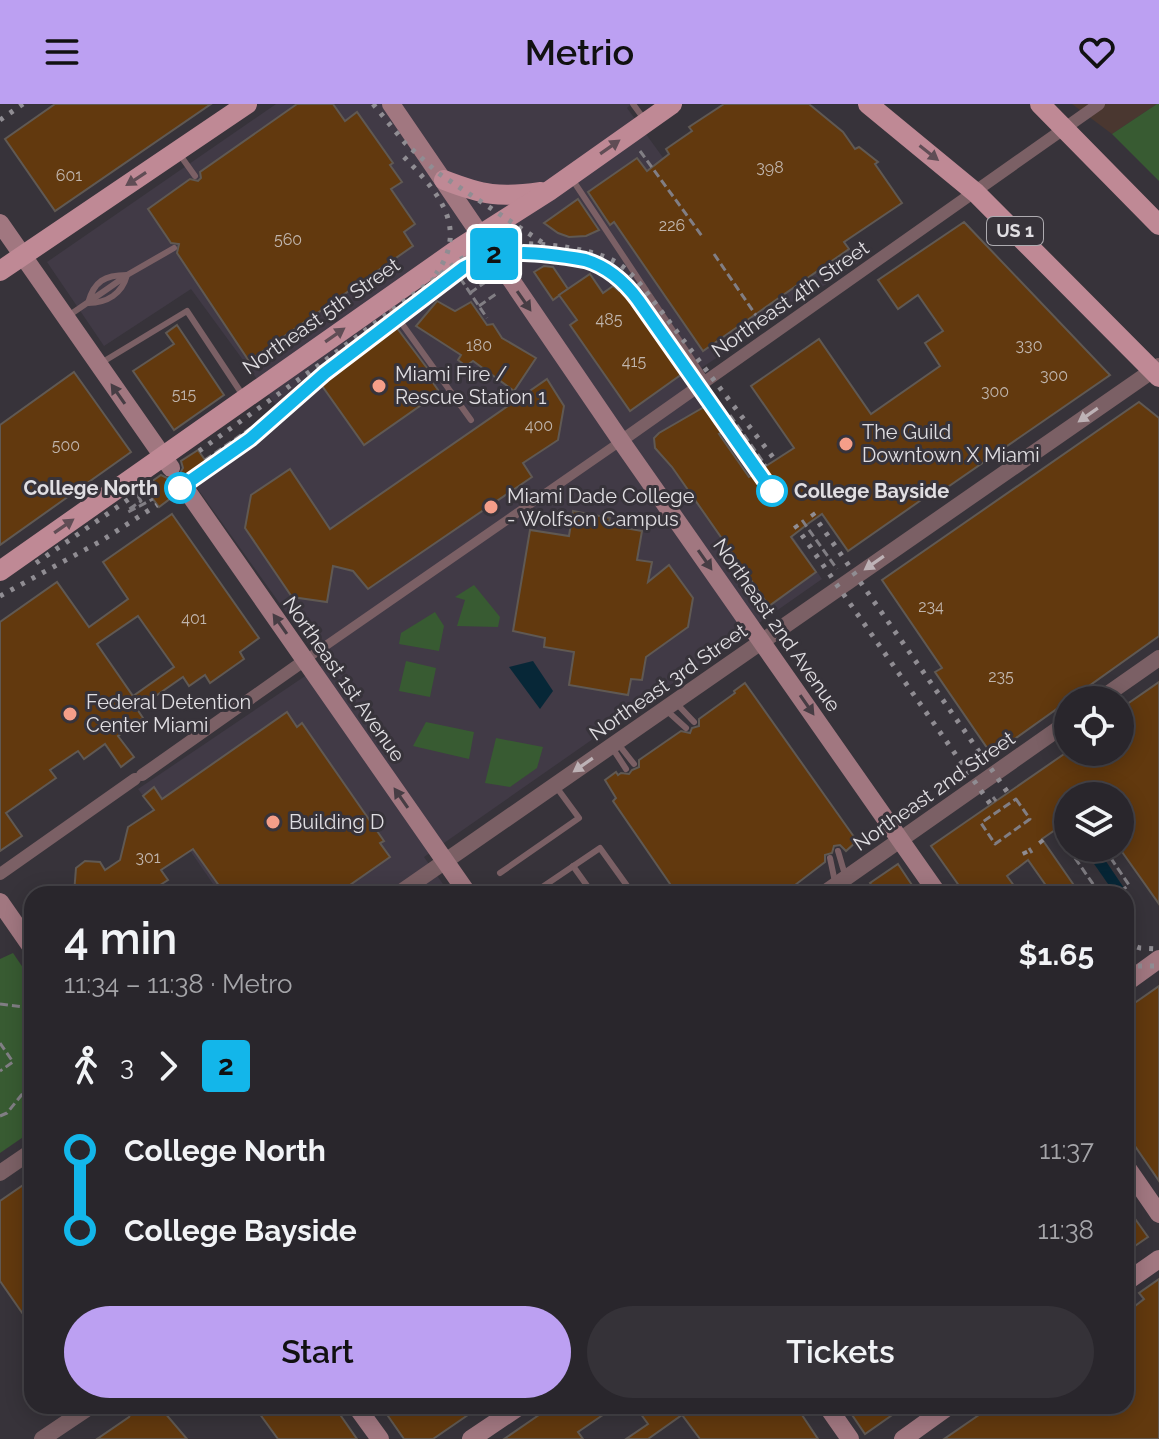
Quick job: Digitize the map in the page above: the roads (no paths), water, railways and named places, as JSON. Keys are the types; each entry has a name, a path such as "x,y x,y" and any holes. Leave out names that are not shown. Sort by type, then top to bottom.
{"main road":[{"path":"0,271 247,104"},
{"name":"Northeast 2nd Avenue","path":"391,104 621,441 932,886"},
{"name":"Northeast 5th Street","path":"0,571 167,463 246,399 385,300 549,191 672,104"},
{"name":"US 1","path":"868,104 976,193 1157,371"},
{"path":"1040,104 1159,225"},
{"path":"444,180 487,195 549,191"},
{"path":"0,223 167,463"},
{"name":"Northeast 1st Avenue","path":"185,488 462,886"},
{"path":"0,902 24,936"},
{"path":"1134,977 1159,959"},
{"path":"1134,1178 1159,1214"},
{"path":"1134,1276 1159,1259"},
{"path":"362,1414 380,1439"},
{"path":"471,1439 508,1414"},
{"path":"833,1414 850,1439"},
{"path":"903,1439 938,1414"}],"street":[{"name":"Northeast 4th Street","path":"0,874 707,382 1099,104"},
{"name":"Northeast 3rd Street","path":"409,886 1157,371"},
{"path":"1119,686 1159,658"},
{"name":"Northeast 2nd Street","path":"835,886 1054,732"},
{"path":"0,1173 24,1156"},
{"path":"42,1439 79,1414"}],"lane":[{"path":"633,104 646,122"},
{"path":"178,152 195,176"},
{"path":"570,176 707,382"},
{"path":"65,318 127,275 174,248"},
{"path":"385,300 471,420"},
{"path":"98,365 187,311 246,399"},
{"path":"670,705 694,722"},
{"path":"670,705 686,728"},
{"path":"614,744 634,764"},
{"path":"614,744 626,769"},
{"path":"500,873 579,818 555,785"},
{"path":"545,885 600,848 627,886"},
{"path":"835,886 838,851"},
{"path":"830,858 835,886"},
{"path":"573,866 587,886"}],"water":[{"path":"533,661 553,691 540,709 509,667"},
{"path":"1093,862 1106,862 1123,886 1109,886"}],"railway":[{"path":"0,120 23,104"},
{"path":"373,104 405,143 438,173 543,243"},
{"path":"404,157 438,197 450,225 446,257 436,274"},
{"path":"199,451 458,261 488,247 520,244 588,251 627,270 775,460"},
{"path":"629,287 758,471"},
{"path":"210,467 250,439 312,383"},
{"path":"36,563 145,488"},
{"path":"0,596 101,541 157,505"},
{"path":"812,513 1008,793"},
{"path":"795,525 991,805"},
{"path":"1040,840 1044,845"},
{"path":"1024,851 1027,857"},
{"path":"1134,946 1159,949"},
{"path":"1134,966 1159,966"}],"metro line":[{"name":"2","path":"180,488 250,439 306,387 463,268 492,255 523,253 585,260 619,278 638,300 772,491"}],"place":[{"name":"Miami Fire / Rescue Station 1","path":"379,386"},
{"name":"The Guild Downtown X Miami","path":"846,444"},
{"name":"College North","path":"180,488"},
{"name":"College Bayside","path":"772,491"},
{"name":"Miami Dade College - Wolfson Campus","path":"491,507"},
{"name":"Federal Detention Center Miami","path":"70,714"},
{"name":"Building D","path":"273,822"}]}
